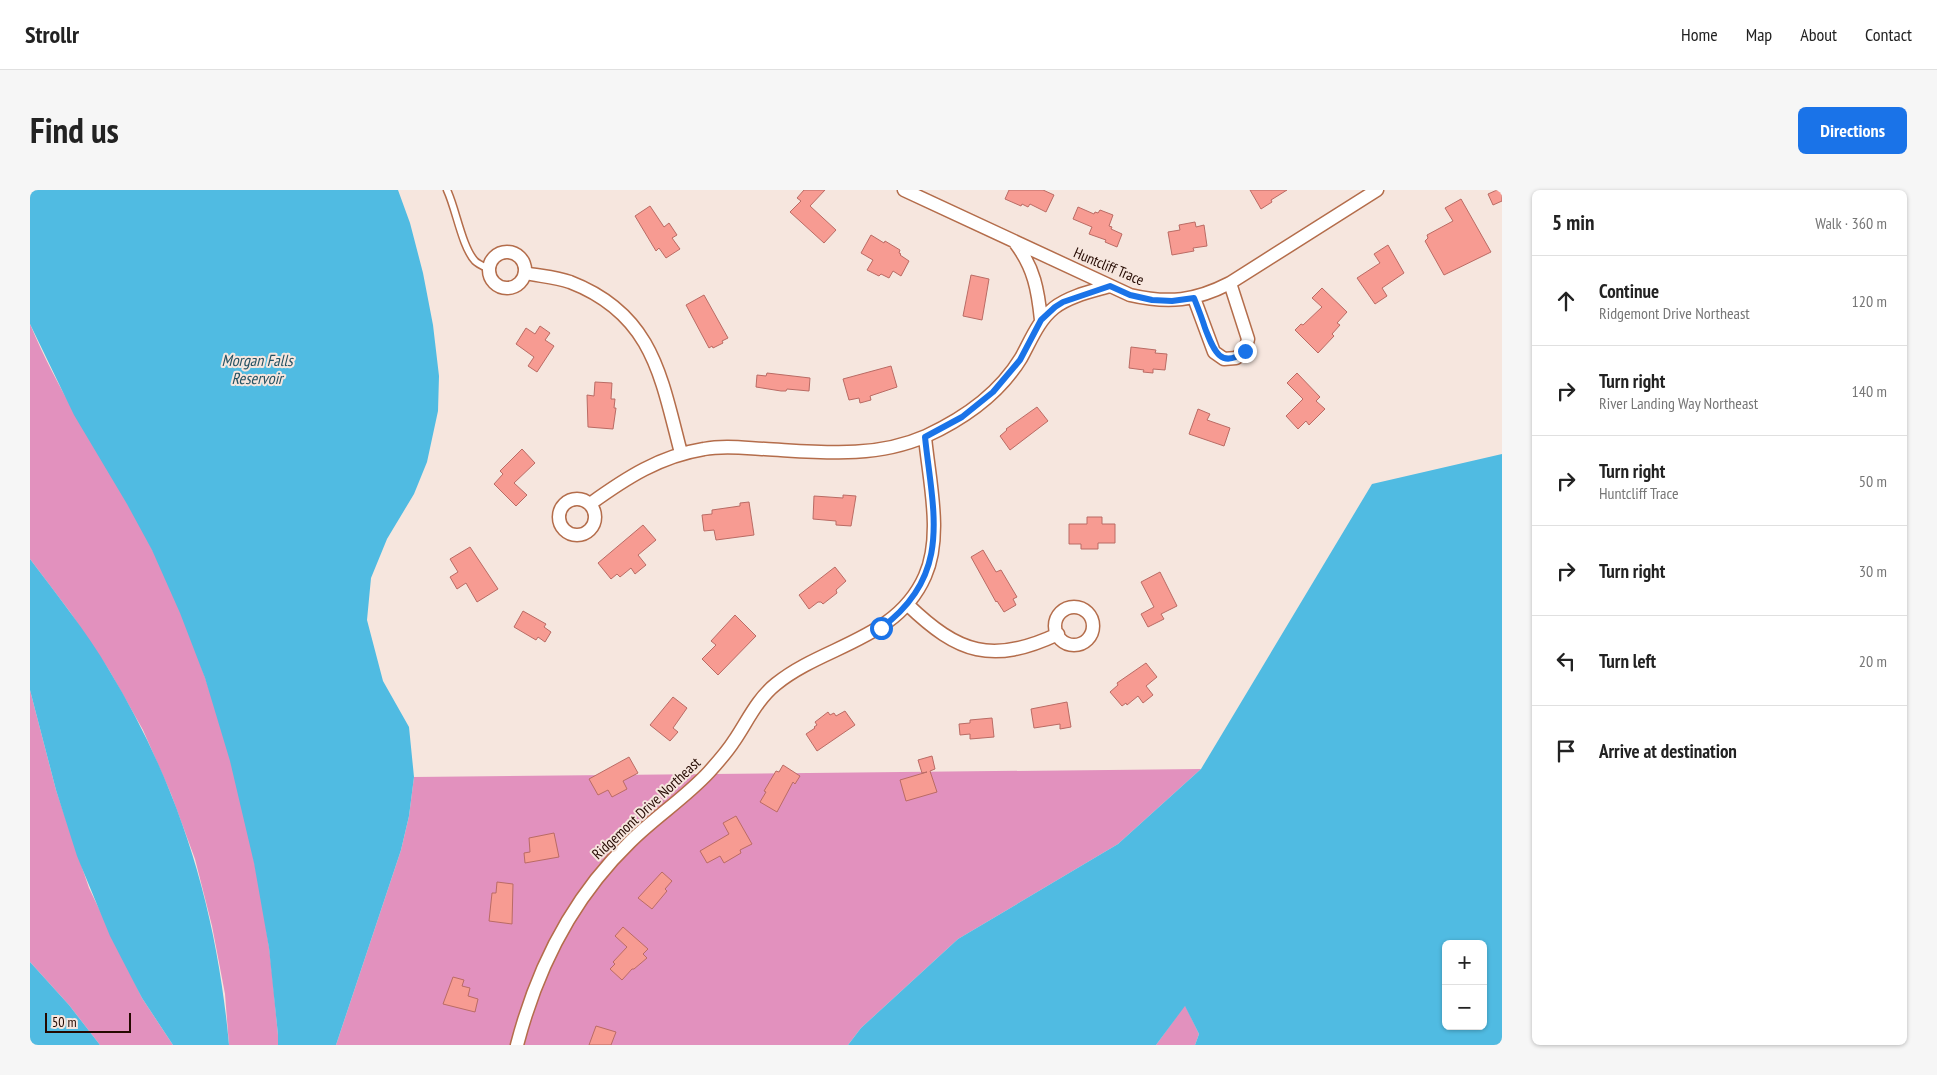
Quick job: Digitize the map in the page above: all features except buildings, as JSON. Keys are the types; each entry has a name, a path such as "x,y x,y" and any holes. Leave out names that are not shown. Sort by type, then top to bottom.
{"street":[{"name":"Huntcliff Trace","path":"904,190 1130,295 1152,300 1172,301 1194,298 1213,292 1230,283 1377,190"},
{"path":"1014,241 1027,258 1033,274 1038,293 1041,320"},
{"path":"510,252 517,254 522,259 525,273 519,284 508,288 495,283 490,277 489,269 491,261 496,255 510,252"},
{"path":"525,273 569,282 594,293 617,309 636,329 649,348 659,371 681,453"},
{"path":"1194,298 1214,352 1224,359 1236,358 1245,351 1248,338 1230,283"},
{"path":"590,504 646,467 681,453 706,448 731,447 854,453 891,447 925,437 962,417 993,392 1020,360 1041,320 1055,307 1063,302 1110,286"},
{"name":"Ridgemont Drive Northeast","path":"517,1045 534,988 546,958 560,932 592,884 610,862 710,771 733,743 757,704 774,685 797,669 881,628 908,605 925,576 934,544 934,523 925,437"},
{"path":"908,605 941,634 957,643 976,649 996,652 1016,650 1034,646 1058,634"}],"lane":[{"path":"447,190 475,261 489,269"}],"shaded area":[{"path":"30,324 43,354 73,410 122,493 152,549 174,596 211,694 239,794 261,896 270,958 278,1045 229,1045 225,994 212,926 195,859 171,794 143,730 109,670 70,612 30,559"},
{"path":"30,690 56,790 89,888 142,998 173,1045 100,1045 69,1005 30,962"},
{"path":"1201,769 1118,844 958,939 861,1028 848,1045 336,1045 401,850 409,816 414,777"},
{"path":"1185,1005 1199,1034 1195,1045 1156,1045"}],"water":[{"name":"Morgan Falls Reservoir","path":"30,190 398,190 410,223 423,273 433,325 439,376 438,411 427,462 414,494 387,539 371,578 367,620 383,681 409,727 414,777 409,816 401,850 336,1045 278,1045 269,948 254,863 230,761 205,678 180,613 152,550 74,415 30,324"},
{"path":"1502,454 1502,1045 1195,1045 1199,1034 1185,1006 1156,1045 848,1045 861,1028 958,939 1118,844 1201,769 1372,484"},
{"path":"30,559 81,627 109,670 134,714 175,804 191,851 215,946 229,1045 173,1045 142,998 110,936 77,856 56,790 30,690"},
{"path":"30,962 69,1005 100,1045 30,1045"}],"route":[{"path":"881,628 908,605 925,576 931,559 934,544 934,523 925,437 962,417 993,392 1020,360 1041,320 1055,307 1086,293 1110,286 1130,295 1152,300 1172,301 1194,298 1214,352 1224,359 1236,358 1245,351"}]}
